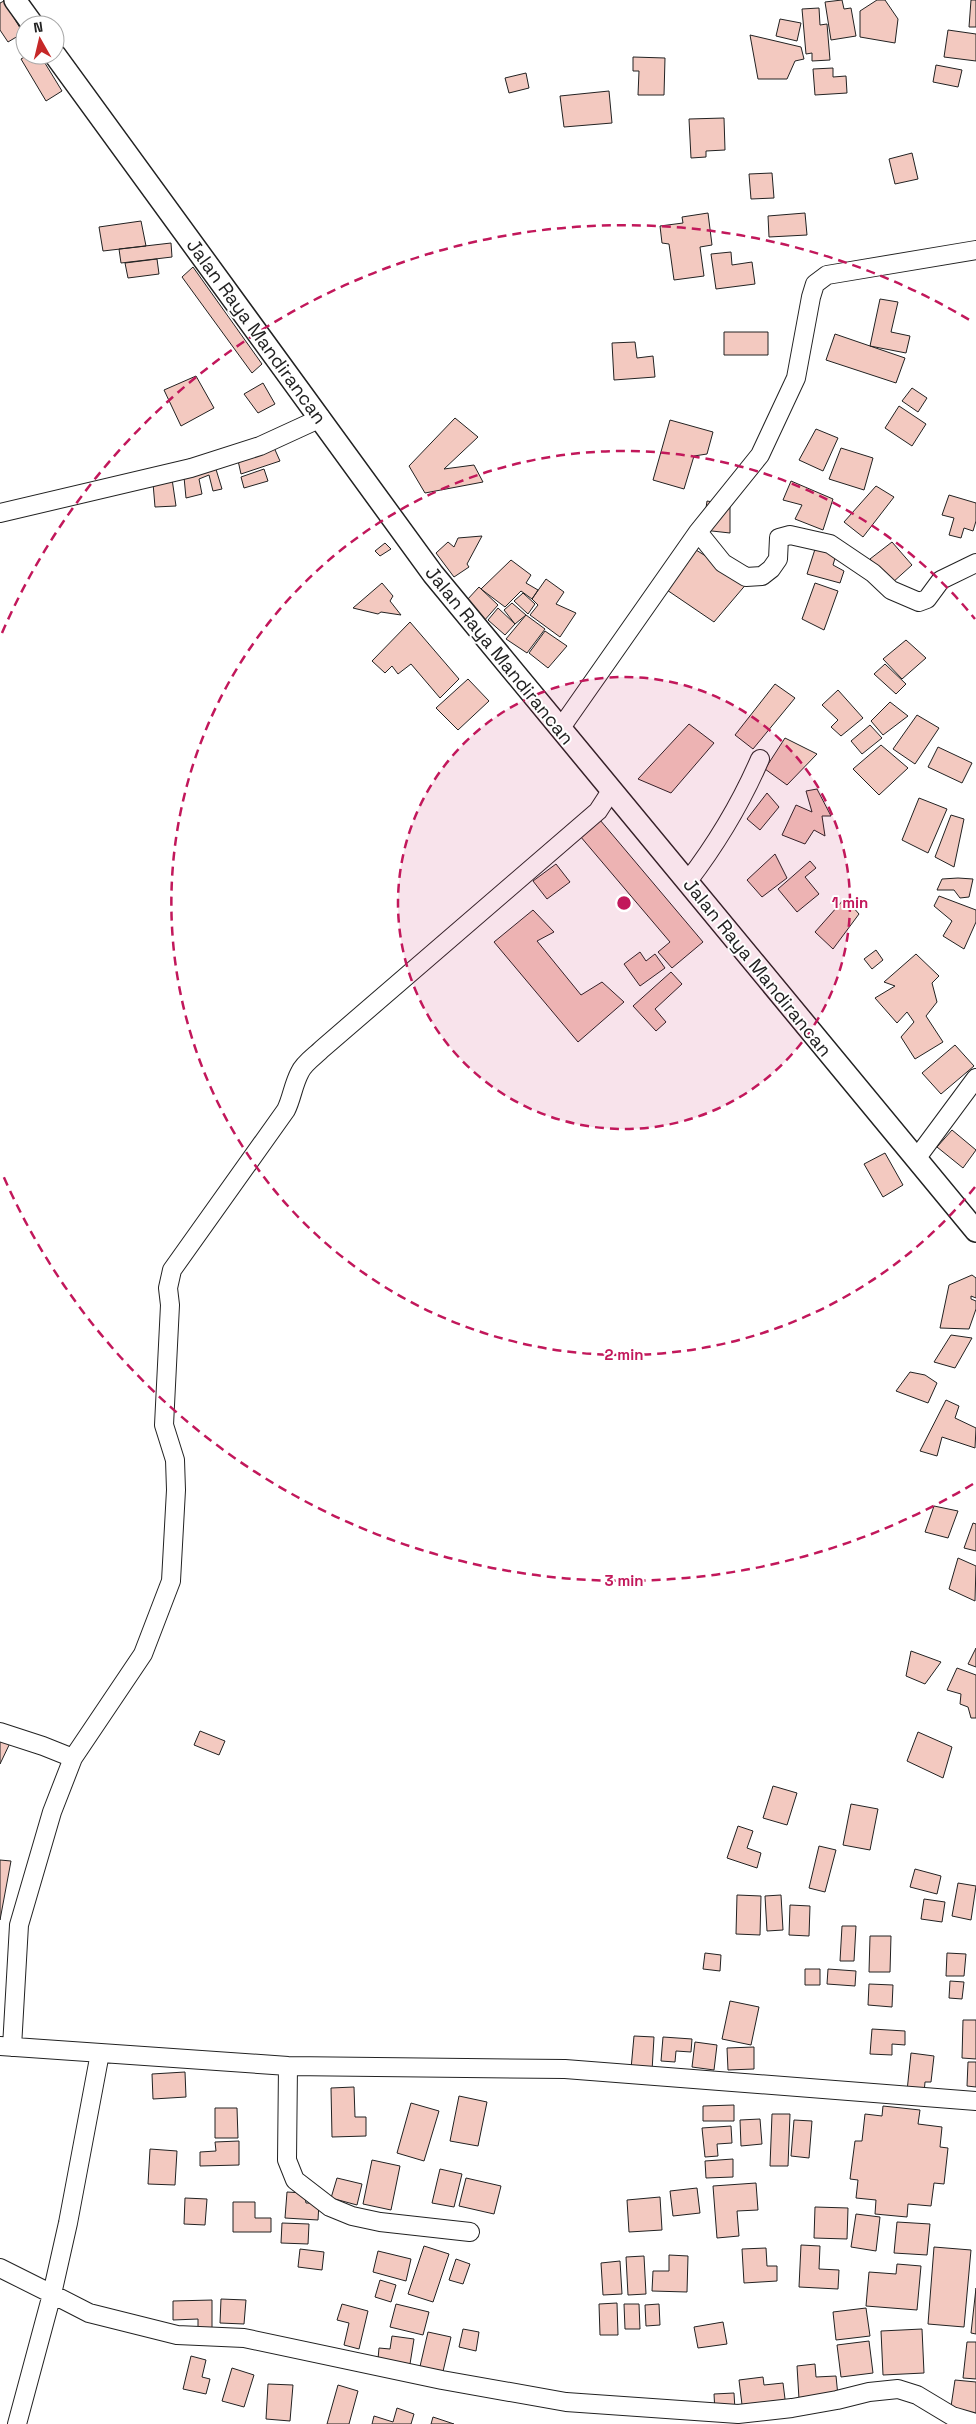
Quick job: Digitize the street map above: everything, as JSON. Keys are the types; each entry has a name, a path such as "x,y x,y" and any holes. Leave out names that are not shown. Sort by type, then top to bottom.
{"street":[{"path":"15,0 26,15"},
{"name":"Jalan Raya Mandirancan","path":"62,65 433,574 976,1231"},
{"path":"560,729 698,532 760,455 796,378 815,284 827,275 976,250"},
{"path":"0,513 191,468 260,446 321,418"},
{"path":"698,532 723,562 746,577 762,576 771,569 778,559 779,538 790,535 830,544 873,573 891,590 919,602 927,599 941,580 976,563"},
{"path":"688,881 709,854 745,795 760,759"},
{"path":"611,791 598,811 329,1042 301,1070 294,1084 292,1098 286,1110 172,1270 168,1288 170,1305 164,1425 175,1460 176,1490 171,1581 143,1654 73,1758 52,1812 19,1925 6,2046 288,2066 565,2070 976,2101"},
{"path":"916,1159 976,1078"},
{"path":"0,1732 73,1758"},
{"path":"17,2424 52,2294 68,2223 100,2052"},
{"path":"288,2066 287,2160 295,2180 330,2208 352,2216 380,2222 470,2232"},
{"path":"0,2268 89,2313 177,2335 244,2338 442,2380 566,2402 738,2414 792,2408 869,2392 898,2389 917,2395 952,2416 976,2423"}],"building":[{"path":"842,0 844,9 851,8 856,36 831,40 825,2"},
{"path":"877,0 885,0 898,19 895,43 860,37 860,11"},
{"path":"971,0 976,0 976,27 969,27"},
{"path":"4,1 15,20 15,38 8,42 0,30 0,3"},
{"path":"819,8 820,25 827,24 830,60 812,61 812,53 806,54 802,9"},
{"path":"780,19 801,23 797,41 776,36"},
{"path":"948,30 976,34 976,61 944,57"},
{"path":"750,35 801,47 804,59 795,61 787,79 758,79"},
{"path":"633,57 665,58 664,95 638,95 639,71 633,71"},
{"path":"25,65 46,65 62,91 46,101"},
{"path":"936,65 962,70 958,87 933,82"},
{"path":"833,68 833,77 846,76 847,93 815,95 813,69"},
{"path":"526,73 529,88 509,93 505,78"},
{"path":"609,91 612,123 564,127 560,96"},
{"path":"724,118 725,150 706,151 706,157 691,158 689,119"},
{"path":"912,153 918,179 895,184 889,159"},
{"path":"772,173 774,198 751,199 749,174"},
{"path":"708,213 712,245 700,247 704,276 674,280 669,244 662,243 660,226 683,223 682,217"},
{"path":"805,213 807,235 769,237 768,216"},
{"path":"141,221 146,246 103,251 99,227"},
{"path":"171,243 172,257 121,263 119,249"},
{"path":"731,252 732,265 752,262 755,284 716,289 711,254"},
{"path":"157,259 159,274 128,278 125,263"},
{"path":"193,267 262,364 252,373 182,277"},
{"path":"880,299 898,302 891,332 910,336 906,353 870,346"},
{"path":"724,332 768,332 768,355 724,355"},
{"path":"835,334 905,358 896,383 826,360"},
{"path":"635,342 637,358 653,356 655,377 614,380 612,343"},
{"path":"196,376 214,408 181,426 164,390"},
{"path":"263,383 275,404 258,413 244,394"},
{"path":"912,388 927,398 918,412 902,401"},
{"path":"899,406 926,424 912,446 885,428"},
{"path":"455,418 478,437 444,469 474,465 483,482 425,493 409,466"},
{"path":"670,420 713,432 707,454 694,456 684,489 653,480"},
{"path":"816,429 838,438 823,471 799,460"},
{"path":"272,443 280,461 241,474 237,456"},
{"path":"841,448 873,458 864,490 829,479"},
{"path":"215,466 222,489 213,491 209,475 199,479 202,494 186,498 184,477"},
{"path":"264,469 268,481 244,488 241,477"},
{"path":"172,479 176,506 155,507 153,483"},
{"path":"791,481 833,499 823,530 795,519 802,505 783,500"},
{"path":"876,486 894,497 863,537 844,522"},
{"path":"949,495 976,503 976,521 973,531 964,528 961,538 949,535 954,518 942,515"},
{"path":"707,501 730,505 730,533 703,530"},
{"path":"482,536 467,564 469,567 454,577 436,553 448,542 454,547 458,538"},
{"path":"892,542 912,565 892,583 870,559"},
{"path":"385,543 391,549 380,556 375,551"},
{"path":"817,543 836,555 833,565 844,571 840,583 807,574"},
{"path":"696,550 748,582 714,622 664,588"},
{"path":"511,560 531,575 526,583 538,590 532,599 521,591 505,607 481,589"},
{"path":"546,579 564,592 556,604 576,613 560,637 530,615 538,605 532,599"},
{"path":"382,583 393,596 390,601 401,615 381,612 378,614 353,608"},
{"path":"815,583 838,591 824,630 802,619"},
{"path":"479,587 498,605 483,622 466,601"},
{"path":"523,593 535,604 528,614 514,601"},
{"path":"512,603 526,615 515,624 504,610"},
{"path":"498,608 515,624 505,635 488,620"},
{"path":"526,615 545,629 527,653 506,639"},
{"path":"410,622 459,679 440,698 411,664 398,674 392,666 385,673 372,661"},
{"path":"545,631 567,646 548,668 529,653"},
{"path":"906,640 926,658 902,679 883,659"},
{"path":"885,664 906,684 896,694 874,674"},
{"path":"468,679 489,701 458,730 436,708"},
{"path":"775,684 795,698 753,749 735,735"},
{"path":"838,690 863,718 841,736 831,727 838,720 822,705"},
{"path":"890,702 908,716 883,735 871,721"},
{"path":"917,715 939,728 915,764 893,749"},
{"path":"689,724 714,743 671,793 638,779"},
{"path":"870,725 882,738 862,754 851,741"},
{"path":"785,738 817,754 787,785 765,769"},
{"path":"881,745 908,768 879,795 853,769"},
{"path":"938,747 972,763 962,783 928,767"},
{"path":"817,789 831,816 822,816 825,836 814,830 805,844 782,835 796,805 812,812 806,791"},
{"path":"767,793 779,807 760,830 747,819"},
{"path":"919,798 947,809 928,853 902,840"},
{"path":"951,815 964,819 954,867 935,857"},
{"path":"600,820 703,942 672,968 658,952 670,942 580,836"},
{"path":"775,854 787,878 762,897 747,880"},
{"path":"810,861 816,868 805,877 819,894 797,912 778,889"},
{"path":"556,864 570,882 547,899 533,881"},
{"path":"942,879 973,879 969,897 960,898 954,890 937,890"},
{"path":"939,896 976,910 976,922 964,949 943,936 952,921 934,906"},
{"path":"845,898 859,914 833,949 815,932"},
{"path":"533,910 554,932 537,941 581,995 602,982 624,1002 578,1042 494,942"},
{"path":"876,950 883,960 872,969 864,959"},
{"path":"640,952 646,961 655,954 665,968 640,986 624,964"},
{"path":"916,954 939,976 932,983 937,1002 926,1016 943,1042 915,1059 901,1037 914,1022 907,1012 897,1023 875,998 895,986 884,982"},
{"path":"671,972 682,984 655,1009 666,1022 656,1031 633,1006"},
{"path":"955,1045 974,1066 941,1094 922,1073"},
{"path":"952,1130 976,1150 963,1168 937,1147"},
{"path":"885,1153 903,1185 883,1197 864,1164"},
{"path":"972,1275 976,1278 976,1298 971,1296 971,1299 976,1301 976,1309 969,1329 940,1328 949,1285"},
{"path":"951,1335 972,1338 955,1368 934,1362"},
{"path":"910,1372 925,1375 937,1383 928,1403 896,1391"},
{"path":"946,1400 959,1406 955,1418 976,1428 975,1448 942,1437 937,1456 920,1451"},
{"path":"934,1506 958,1511 948,1538 925,1532"},
{"path":"973,1523 976,1524 976,1551 964,1548"},
{"path":"958,1558 976,1566 975,1601 949,1589"},
{"path":"976,1648 976,1667 968,1664"},
{"path":"911,1651 941,1662 925,1684 906,1676"},
{"path":"957,1668 976,1675 976,1718 971,1718 968,1707 960,1704 961,1694 947,1690"},
{"path":"200,1731 225,1741 219,1755 194,1745"},
{"path":"918,1732 952,1747 943,1778 907,1761"},
{"path":"0,1739 11,1741 0,1764"},
{"path":"773,1786 797,1793 787,1825 763,1818"},
{"path":"851,1804 878,1809 870,1850 843,1845"},
{"path":"738,1826 753,1831 747,1848 761,1853 757,1868 727,1858"},
{"path":"819,1846 836,1850 825,1892 809,1888"},
{"path":"0,1860 11,1861 0,1920"},
{"path":"915,1869 941,1876 937,1894 910,1887"},
{"path":"958,1883 976,1886 971,1920 952,1916"},
{"path":"737,1895 761,1896 760,1935 736,1934"},
{"path":"781,1895 783,1930 767,1931 765,1896"},
{"path":"924,1899 945,1902 942,1922 921,1919"},
{"path":"790,1905 810,1906 809,1936 789,1935"},
{"path":"842,1926 856,1926 854,1961 840,1961"},
{"path":"870,1936 891,1936 890,1972 869,1972"},
{"path":"705,1953 721,1955 720,1971 703,1969"},
{"path":"947,1953 966,1954 964,1976 946,1976"},
{"path":"805,1969 820,1969 820,1985 805,1985"},
{"path":"828,1969 856,1971 855,1986 827,1984"},
{"path":"950,1981 964,1982 962,1999 949,1998"},
{"path":"869,1984 893,1985 892,2007 868,2005"},
{"path":"730,2001 759,2007 751,2045 722,2039"},
{"path":"963,2020 976,2020 976,2059 962,2058"},
{"path":"872,2029 905,2031 905,2045 892,2044 892,2055 870,2054"},
{"path":"634,2036 654,2037 652,2071 631,2069"},
{"path":"663,2037 692,2039 691,2052 676,2051 675,2062 661,2061"},
{"path":"695,2042 717,2045 714,2070 692,2067"},
{"path":"754,2047 754,2069 728,2070 727,2048"},
{"path":"911,2053 934,2056 931,2082 925,2082 924,2093 907,2091"},
{"path":"968,2062 976,2062 976,2087 967,2086"},
{"path":"185,2072 186,2097 153,2099 152,2074"},
{"path":"354,2087 355,2117 366,2117 366,2136 332,2137 331,2088"},
{"path":"459,2096 487,2102 478,2146 450,2141"},
{"path":"411,2103 439,2111 424,2161 397,2153"},
{"path":"734,2105 734,2121 703,2121 703,2106"},
{"path":"883,2106 920,2110 918,2124 942,2127 940,2147 948,2148 944,2184 934,2183 931,2206 908,2204 907,2217 875,2214 876,2200 856,2198 858,2180 850,2179 855,2141 862,2141 865,2114 882,2116"},
{"path":"215,2108 237,2108 238,2138 215,2138"},
{"path":"772,2114 790,2114 788,2166 770,2166"},
{"path":"760,2119 762,2144 741,2146 740,2120"},
{"path":"794,2120 812,2121 809,2158 791,2156"},
{"path":"731,2126 732,2143 717,2144 718,2156 705,2157 702,2128"},
{"path":"239,2141 239,2165 200,2166 200,2152 216,2151 215,2142"},
{"path":"150,2149 177,2151 175,2185 148,2184"},
{"path":"733,2159 733,2177 706,2178 705,2161"},
{"path":"372,2160 400,2166 391,2210 363,2204"},
{"path":"440,2169 462,2174 454,2207 432,2203"},
{"path":"337,2178 362,2184 357,2205 331,2198"},
{"path":"466,2178 501,2186 494,2214 459,2206"},
{"path":"756,2183 758,2210 737,2211 739,2236 717,2238 713,2186"},
{"path":"697,2188 700,2213 673,2216 670,2191"},
{"path":"287,2192 304,2193 306,2203 319,2203 318,2220 285,2218"},
{"path":"660,2197 662,2230 629,2232 627,2200"},
{"path":"185,2198 207,2199 205,2225 184,2224"},
{"path":"233,2202 255,2202 255,2218 271,2218 271,2232 233,2232"},
{"path":"815,2207 848,2208 847,2239 814,2238"},
{"path":"856,2214 880,2217 876,2251 851,2247"},
{"path":"897,2222 930,2224 927,2255 894,2253"},
{"path":"282,2223 309,2224 308,2244 281,2243"},
{"path":"801,2245 820,2246 819,2269 839,2270 838,2289 799,2287"},
{"path":"424,2246 449,2254 433,2302 408,2294"},
{"path":"934,2247 971,2250 964,2327 928,2324"},
{"path":"766,2248 767,2266 777,2266 777,2281 744,2283 742,2249"},
{"path":"300,2249 324,2252 322,2270 298,2267"},
{"path":"378,2251 411,2259 406,2281 373,2272"},
{"path":"669,2255 688,2256 687,2292 652,2291 653,2271 669,2271"},
{"path":"644,2256 646,2294 628,2295 626,2257"},
{"path":"456,2259 470,2264 463,2284 449,2280"},
{"path":"620,2261 622,2294 603,2295 601,2263"},
{"path":"897,2264 921,2266 917,2310 866,2306 869,2272 896,2274"},
{"path":"380,2280 396,2285 391,2302 375,2297"},
{"path":"976,2288 976,2334 971,2333"},
{"path":"221,2299 246,2300 244,2324 220,2323"},
{"path":"212,2300 212,2333 198,2334 198,2319 173,2320 173,2301"},
{"path":"617,2303 618,2335 600,2335 599,2304"},
{"path":"342,2304 368,2311 359,2349 344,2345 349,2323 337,2320"},
{"path":"396,2304 429,2312 423,2335 390,2327"},
{"path":"624,2304 639,2304 640,2329 625,2329"},
{"path":"659,2304 660,2325 646,2326 645,2305"},
{"path":"866,2308 870,2336 836,2340 833,2312"},
{"path":"723,2322 727,2344 698,2348 694,2327"},
{"path":"463,2329 479,2332 476,2351 459,2347"},
{"path":"922,2329 924,2373 883,2375 881,2331"},
{"path":"428,2332 451,2337 441,2380 418,2375"},
{"path":"392,2336 414,2339 410,2364 378,2359 379,2348 390,2349"},
{"path":"869,2341 873,2373 841,2377 837,2345"},
{"path":"967,2342 976,2342 976,2379 963,2378"},
{"path":"191,2356 206,2360 202,2377 210,2379 206,2394 183,2389"},
{"path":"815,2364 816,2377 836,2376 838,2396 799,2399 797,2366"},
{"path":"232,2368 254,2375 244,2407 222,2401"},
{"path":"763,2377 764,2385 783,2383 786,2407 743,2413 739,2380"},
{"path":"955,2380 976,2382 976,2417 950,2413"},
{"path":"268,2384 293,2385 290,2421 266,2419"},
{"path":"338,2385 358,2391 349,2424 327,2424"},
{"path":"734,2393 735,2410 715,2412 714,2394"},
{"path":"397,2408 414,2414 411,2424 372,2424 374,2416 393,2422"},
{"path":"433,2417 454,2424 431,2424"}]}
